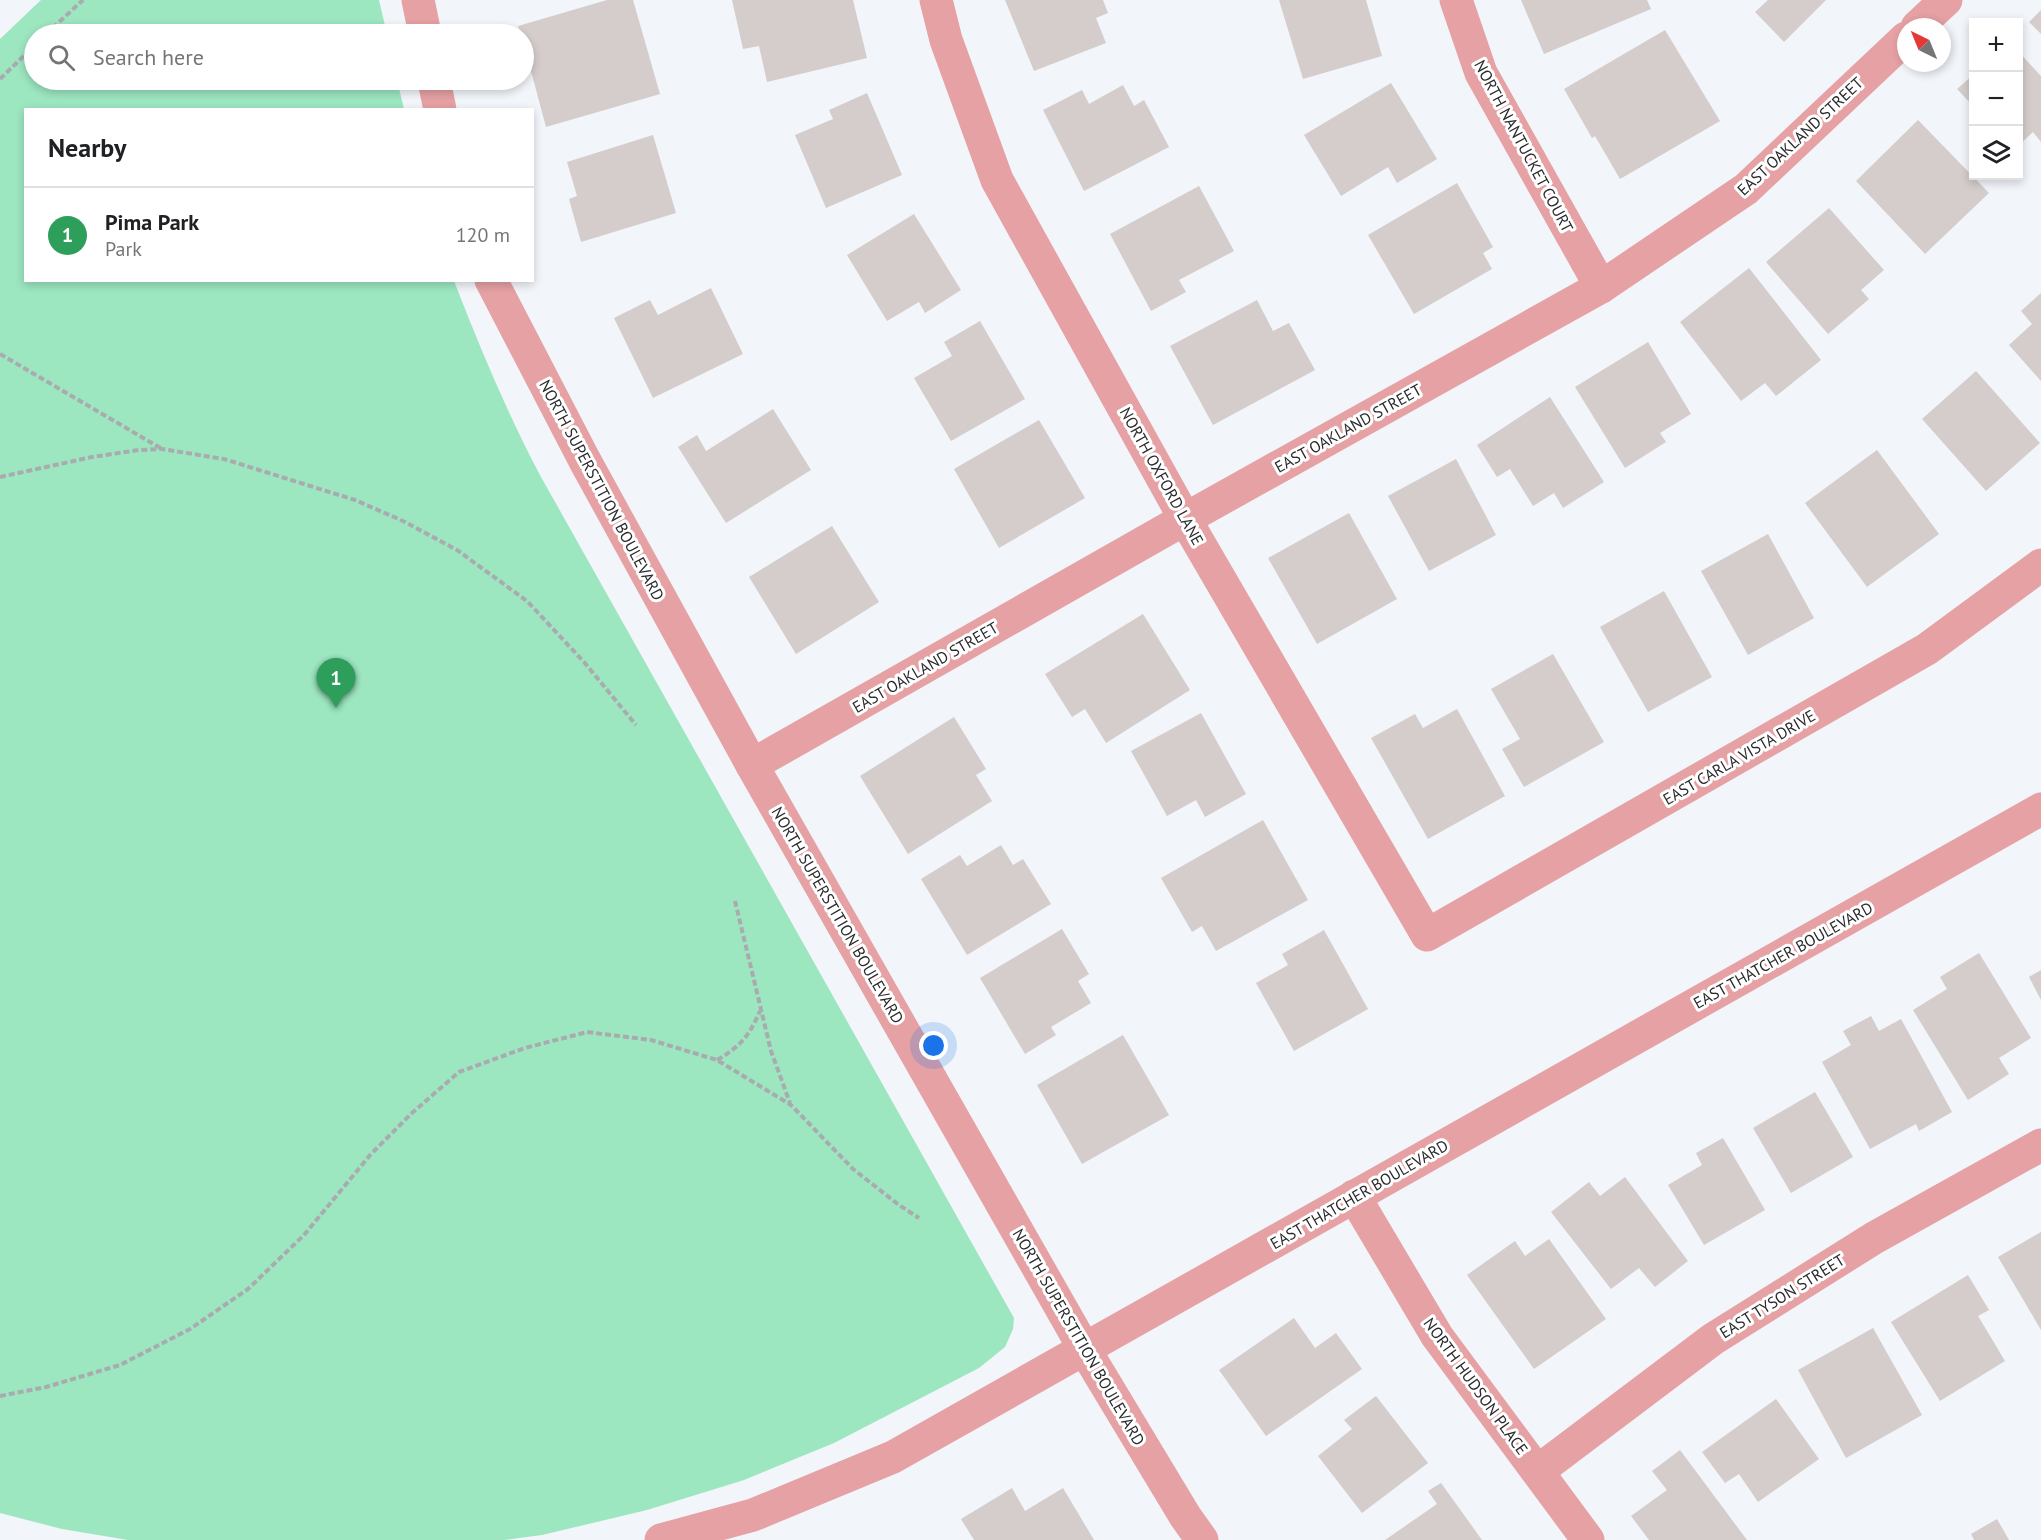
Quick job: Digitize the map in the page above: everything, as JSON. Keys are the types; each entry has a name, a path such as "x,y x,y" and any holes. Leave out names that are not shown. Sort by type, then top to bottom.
{"street":[{"path":"418,0 423,24"},
{"name":"NORTH OXFORD LANE","path":"936,0 946,40 997,180 1185,519 1427,935"},
{"name":"NORTH NANTUCKET COURT","path":"1456,0 1481,73 1601,287"},
{"path":"1927,18 1946,0"},
{"name":"EAST OAKLAND STREET","path":"752,765 1185,519 1601,287 1746,189 1897,46"},
{"path":"436,90 440,108"},
{"name":"NORTH SUPERSTITION BOULEVARD","path":"492,282 585,461 752,765 1085,1350 1185,1516 1202,1540"},
{"name":"EAST CARLA VISTA DRIVE","path":"1427,935 1927,649 2041,565"},
{"name":"EAST THATCHER BOULEVARD","path":"661,1540 753,1515 893,1457 2041,810"},
{"name":"EAST TYSON STREET","path":"1538,1471 1713,1339 1874,1238 2041,1145"},
{"name":"NORTH HUDSON PLACE","path":"1354,1196 1437,1336 1588,1540"}],"path":[{"path":"57,24 82,0"},
{"path":"0,79 24,56"},
{"path":"0,354 162,449"},
{"path":"0,477 92,457 162,449 224,459 355,500 403,521 457,550 527,601 584,662 636,725"},
{"path":"735,901 771,1051 791,1105"},
{"path":"717,1060 737,1048 751,1032 760,1010"},
{"path":"0,1396 46,1387 120,1365 190,1329 248,1289 303,1235 371,1154 412,1113 459,1072 525,1048 587,1032 651,1040 717,1060 791,1105 853,1169 899,1205 920,1218"}],"green space":[{"path":"41,0 379,0 385,24 24,24 24,90 399,90 404,108 24,108 24,282 454,282 494,380 541,477 1014,1318 1013,1329 1005,1347 979,1368 834,1443 744,1480 647,1510 542,1535 504,1540 128,1540 62,1529 0,1513 0,39"}],"building":[{"path":"607,0 633,0 660,94 546,127 534,82 534,24 525,24"},
{"path":"732,0 853,0 867,58 767,82 759,46 743,49"},
{"path":"1005,0 1103,0 1108,13 1096,18 1106,43 1034,71"},
{"path":"1279,0 1366,0 1382,56 1303,79"},
{"path":"1521,0 1647,0 1651,9 1544,54"},
{"path":"1768,0 1826,0 1784,42 1755,12"},
{"path":"2041,10 2041,34 2029,22"},
{"path":"1665,30 1720,121 1620,179 1595,136 1592,138 1564,89"},
{"path":"2023,56 2041,76 2041,142 2033,132 2023,141"},
{"path":"1969,78 1969,102 1957,89"},
{"path":"1391,83 1437,159 1397,183 1388,167 1341,196 1304,135"},
{"path":"1123,85 1134,106 1144,100 1169,147 1084,191 1043,110 1082,90 1089,104"},
{"path":"867,93 902,175 826,208 795,135 833,119 829,110"},
{"path":"1918,120 1969,172 1969,180 1976,180 1989,193 1925,254 1856,181"},
{"path":"653,135 676,213 581,242 569,199 577,196 567,162"},
{"path":"1457,183 1493,247 1483,253 1492,269 1414,314 1368,235"},
{"path":"1199,186 1234,251 1179,280 1186,292 1151,311 1110,234"},
{"path":"1829,208 1884,270 1861,290 1869,299 1828,334 1766,262"},
{"path":"914,214 961,290 925,313 919,302 887,321 847,255"},
{"path":"1749,268 1821,360 1776,396 1765,383 1741,401 1680,322"},
{"path":"711,288 743,354 653,398 614,318 650,300 658,315"},
{"path":"2041,293 2041,381 2009,345 2032,324 2021,311"},
{"path":"1257,300 1273,331 1289,323 1315,370 1213,425 1170,346"},
{"path":"980,321 1025,399 951,441 914,378 952,356 944,342"},
{"path":"1648,342 1691,414 1660,433 1666,442 1625,468 1575,387"},
{"path":"1976,371 2040,443 1986,491 1922,419"},
{"path":"1550,397 1604,482 1563,508 1554,493 1533,506 1510,469 1497,477 1477,445"},
{"path":"773,409 811,470 726,523 678,447 697,435 706,451"},
{"path":"1039,420 1085,498 999,548 954,469"},
{"path":"1877,450 1939,534 1867,587 1805,503"},
{"path":"1456,459 1496,535 1429,571 1388,496"},
{"path":"1349,513 1397,599 1317,644 1268,558"},
{"path":"832,526 879,602 796,654 749,577"},
{"path":"1768,534 1814,618 1748,655 1701,571"},
{"path":"1664,591 1712,677 1648,712 1600,627"},
{"path":"1143,614 1190,690 1106,743 1085,709 1072,717 1045,674"},
{"path":"1553,654 1604,742 1524,787 1502,749 1520,739 1491,689"},
{"path":"1457,709 1505,796 1428,839 1371,738 1415,714 1423,728"},
{"path":"1201,713 1246,794 1205,817 1196,800 1167,816 1131,751"},
{"path":"954,717 986,769 976,775 992,801 908,854 860,776"},
{"path":"1263,820 1308,900 1216,951 1202,926 1192,932 1161,878"},
{"path":"1001,845 1013,865 1023,859 1051,904 967,955 921,879 960,855 967,866"},
{"path":"1062,929 1089,974 1078,981 1091,1003 1051,1027 1056,1035 1025,1054 980,978"},
{"path":"1324,930 1368,1009 1294,1051 1256,983 1288,965 1282,954"},
{"path":"1979,953 2031,1038 1999,1058 2009,1074 1968,1100 1913,1010 1947,989 1940,977"},
{"path":"2041,970 2041,1000 2029,977"},
{"path":"1871,1016 1879,1031 1901,1019 1952,1112 1919,1131 1916,1124 1870,1149 1822,1062 1851,1045 1843,1031"},
{"path":"1123,1035 1169,1115 1082,1164 1037,1085"},
{"path":"1815,1092 1853,1157 1791,1193 1753,1128"},
{"path":"1723,1138 1765,1210 1704,1245 1668,1185 1702,1165 1696,1153"},
{"path":"1625,1177 1688,1261 1655,1287 1639,1268 1611,1289 1551,1212 1589,1182 1600,1196"},
{"path":"2041,1232 2041,1330 1998,1257"},
{"path":"1549,1239 1606,1319 1534,1369 1467,1275 1515,1241 1525,1256"},
{"path":"1968,1275 1989,1310 1978,1316 2005,1361 1940,1401 1891,1322"},
{"path":"1294,1318 1315,1348 1336,1333 1362,1369 1266,1436 1219,1370"},
{"path":"1873,1328 1922,1415 1846,1458 1798,1370"},
{"path":"1376,1396 1428,1463 1362,1513 1318,1456 1352,1429 1344,1420"},
{"path":"1776,1399 1819,1459 1758,1502 1739,1474 1725,1483 1702,1452"},
{"path":"1680,1450 1747,1540 1649,1540 1631,1516 1667,1490 1652,1471"},
{"path":"1441,1483 1482,1540 1385,1540 1437,1504 1428,1491"},
{"path":"1012,1488 1025,1511 1063,1488 1094,1540 974,1540 961,1519"},
{"path":"1997,1519 2009,1540 1974,1540 1971,1534"}],"place":[{"name":"Pima Park","path":"336,708"}]}
